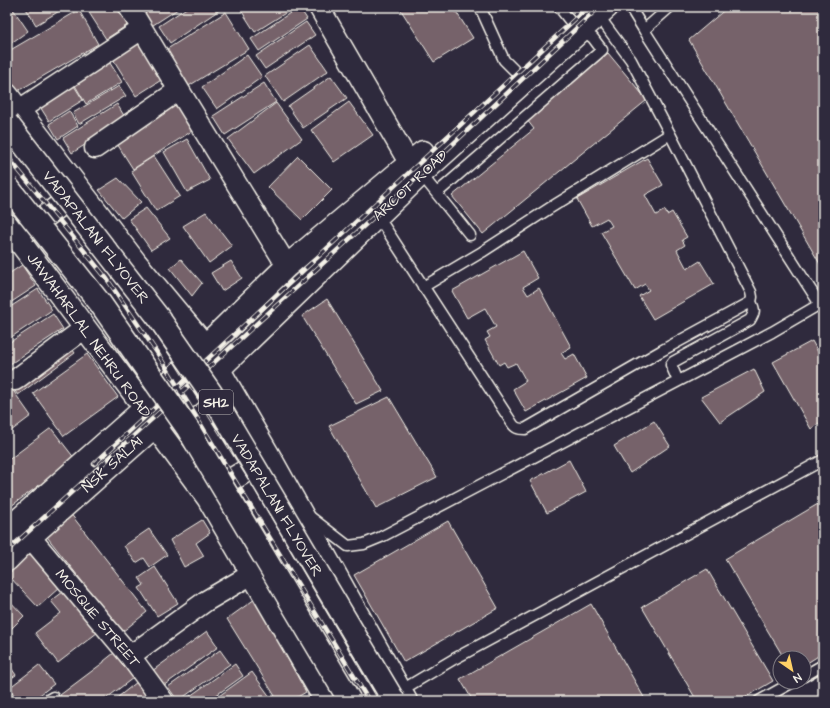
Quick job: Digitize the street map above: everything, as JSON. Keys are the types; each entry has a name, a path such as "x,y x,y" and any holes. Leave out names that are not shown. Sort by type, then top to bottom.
{"main road":[{"name":"ARCOT ROAD","path":"472,118 514,70 583,14"},
{"name":"ARCOT ROAD","path":"218,370 371,208 472,118 583,14"},
{"path":"11,109 80,190 136,263 205,346 298,507 400,698"},
{"name":"VADAPALANI FLYOVER","path":"11,109 211,393 400,698"},
{"name":"SH2","path":"7,186 100,303 188,429 350,701"},
{"path":"12,232 80,190"},
{"path":"7,530 150,417 205,346 287,266 371,208"},
{"name":"JAWAHARLAL NEHRU ROAD","path":"12,232 85,328 206,495 326,701"},
{"name":"NSK SALAI","path":"7,560 150,417 218,370"},
{"path":"206,495 269,456"}],"street":[{"path":"129,7 178,90 287,266"},
{"path":"319,7 404,154 417,168"},
{"path":"11,109 142,29"},
{"path":"95,148 178,90"},
{"path":"15,380 85,328"},
{"name":"MOSQUE STREET","path":"30,538 130,656 163,701"},
{"path":"130,656 206,601 252,574"}],"lane":[{"path":"480,7 504,60 514,70"},
{"path":"298,507 348,546 364,544 381,537 821,307 630,7"},
{"path":"644,30 670,7"},
{"path":"437,193 602,50 593,38 583,14"},
{"path":"583,14 631,60 751,292 751,302 755,309 750,320 673,362 671,365 672,370 678,381"},
{"path":"423,287 482,252 670,134"},
{"path":"417,168 470,235"},
{"path":"371,208 515,427 524,429 751,302"},
{"path":"400,698 454,659 823,460"},
{"path":"812,671 823,665"},
{"path":"759,701 779,690"}],"building":[{"path":"25,7 66,7 36,25"},
{"path":"95,7 126,7 135,20 106,39 88,11"},
{"path":"138,7 181,7 150,27"},
{"path":"188,7 224,7 170,43 159,26"},
{"path":"239,7 295,7 255,32"},
{"path":"299,7 307,19 259,51 251,39"},
{"path":"399,7 453,7 473,38 434,62"},
{"path":"728,7 823,7 823,269 689,40"},
{"path":"13,9 28,31 7,46 7,13"},
{"path":"79,10 98,44 11,95 7,87 7,52"},
{"path":"226,12 249,49 187,87 164,51"},
{"path":"306,22 315,35 265,69 256,56"},
{"path":"143,40 166,77 136,96 113,59"},
{"path":"310,45 328,71 283,102 265,76"},
{"path":"608,53 647,100 483,234 452,196 534,129 527,120"},
{"path":"247,55 262,77 217,109 202,87"},
{"path":"108,60 122,82 86,104 73,82"},
{"path":"331,76 347,98 303,128 288,106"},
{"path":"71,81 83,100 49,121 37,102"},
{"path":"264,83 276,102 225,135 213,116"},
{"path":"119,86 126,96 79,124 73,113"},
{"path":"176,100 195,129 133,169 114,139"},
{"path":"349,102 373,135 334,162 311,130"},
{"path":"276,103 302,139 254,174 228,139"},
{"path":"117,104 126,119 72,153 63,138"},
{"path":"69,111 78,126 58,139 49,124"},
{"path":"187,139 210,180 187,192 164,152"},
{"path":"154,156 180,196 156,211 131,171"},
{"path":"298,156 332,190 302,220 268,187"},
{"path":"647,158 663,185 645,195 656,215 665,210 667,215 672,212 687,237 682,240 685,245 677,250 687,269 700,261 714,284 653,319 639,296 649,290 645,284 635,290 601,232 612,226 607,218 592,226 577,199"},
{"path":"118,178 141,202 122,218 99,190"},
{"path":"146,208 170,238 151,250 129,219"},
{"path":"206,212 232,246 209,263 183,226"},
{"path":"523,251 538,278 523,287 528,295 539,288 571,347 561,353 565,359 574,354 587,378 526,412 513,389 526,381 516,363 507,367 504,362 499,365 485,340 490,337 487,332 496,327 485,308 467,318 452,291"},
{"path":"181,259 202,283 192,296 170,268"},
{"path":"231,261 242,278 222,291 211,273"},
{"path":"22,265 36,286 7,305 7,275"},
{"path":"38,289 52,310 7,340 7,309"},
{"path":"327,299 383,391 356,404 302,316"},
{"path":"53,314 63,329 7,366 7,344"},
{"path":"63,336 75,353 18,395 7,381"},
{"path":"812,341 823,361 823,420 811,429 773,362"},
{"path":"87,354 118,397 64,436 33,393"},
{"path":"754,369 765,392 720,422 701,397"},
{"path":"7,382 31,416 7,434"},
{"path":"389,397 437,477 376,508 329,426"},
{"path":"654,421 670,446 630,473 614,446"},
{"path":"51,428 75,459 7,509 7,461"},
{"path":"569,460 586,492 547,513 530,481"},
{"path":"823,501 823,653 812,660 812,650 779,650 725,559"},
{"path":"70,513 147,612 122,632 44,533"},
{"path":"202,520 210,533 196,543 204,556 184,567 170,540"},
{"path":"448,521 498,608 404,662 354,575"},
{"path":"149,529 167,555 150,567 144,558 136,563 124,546"},
{"path":"32,552 61,586 38,607 7,574"},
{"path":"155,567 178,603 157,616 139,588 144,585 139,578"},
{"path":"707,569 772,682 739,701 697,701 642,607"},
{"path":"67,589 102,629 58,663 35,633 61,613 51,601"},
{"path":"7,598 24,616 7,633"},
{"path":"255,599 306,692 291,701 278,701 227,619"},
{"path":"591,604 646,701 473,701 460,679"},
{"path":"207,631 218,647 163,686 152,671"},
{"path":"220,650 230,664 178,701 168,687"},
{"path":"114,653 133,678 103,701 64,701 60,695"},
{"path":"7,662 16,675 7,681"},
{"path":"235,664 243,676 208,701 183,701"},
{"path":"39,665 54,684 32,701 19,701 9,688"},
{"path":"252,672 273,701 212,701"},
{"path":"137,682 152,701 113,701"}],"railway":[{"path":"94,464 588,7"},
{"path":"7,551 421,174 599,7"},
{"path":"7,138 123,283 177,363 257,490 381,701"},
{"path":"7,156 107,279 158,354 369,701"}]}
